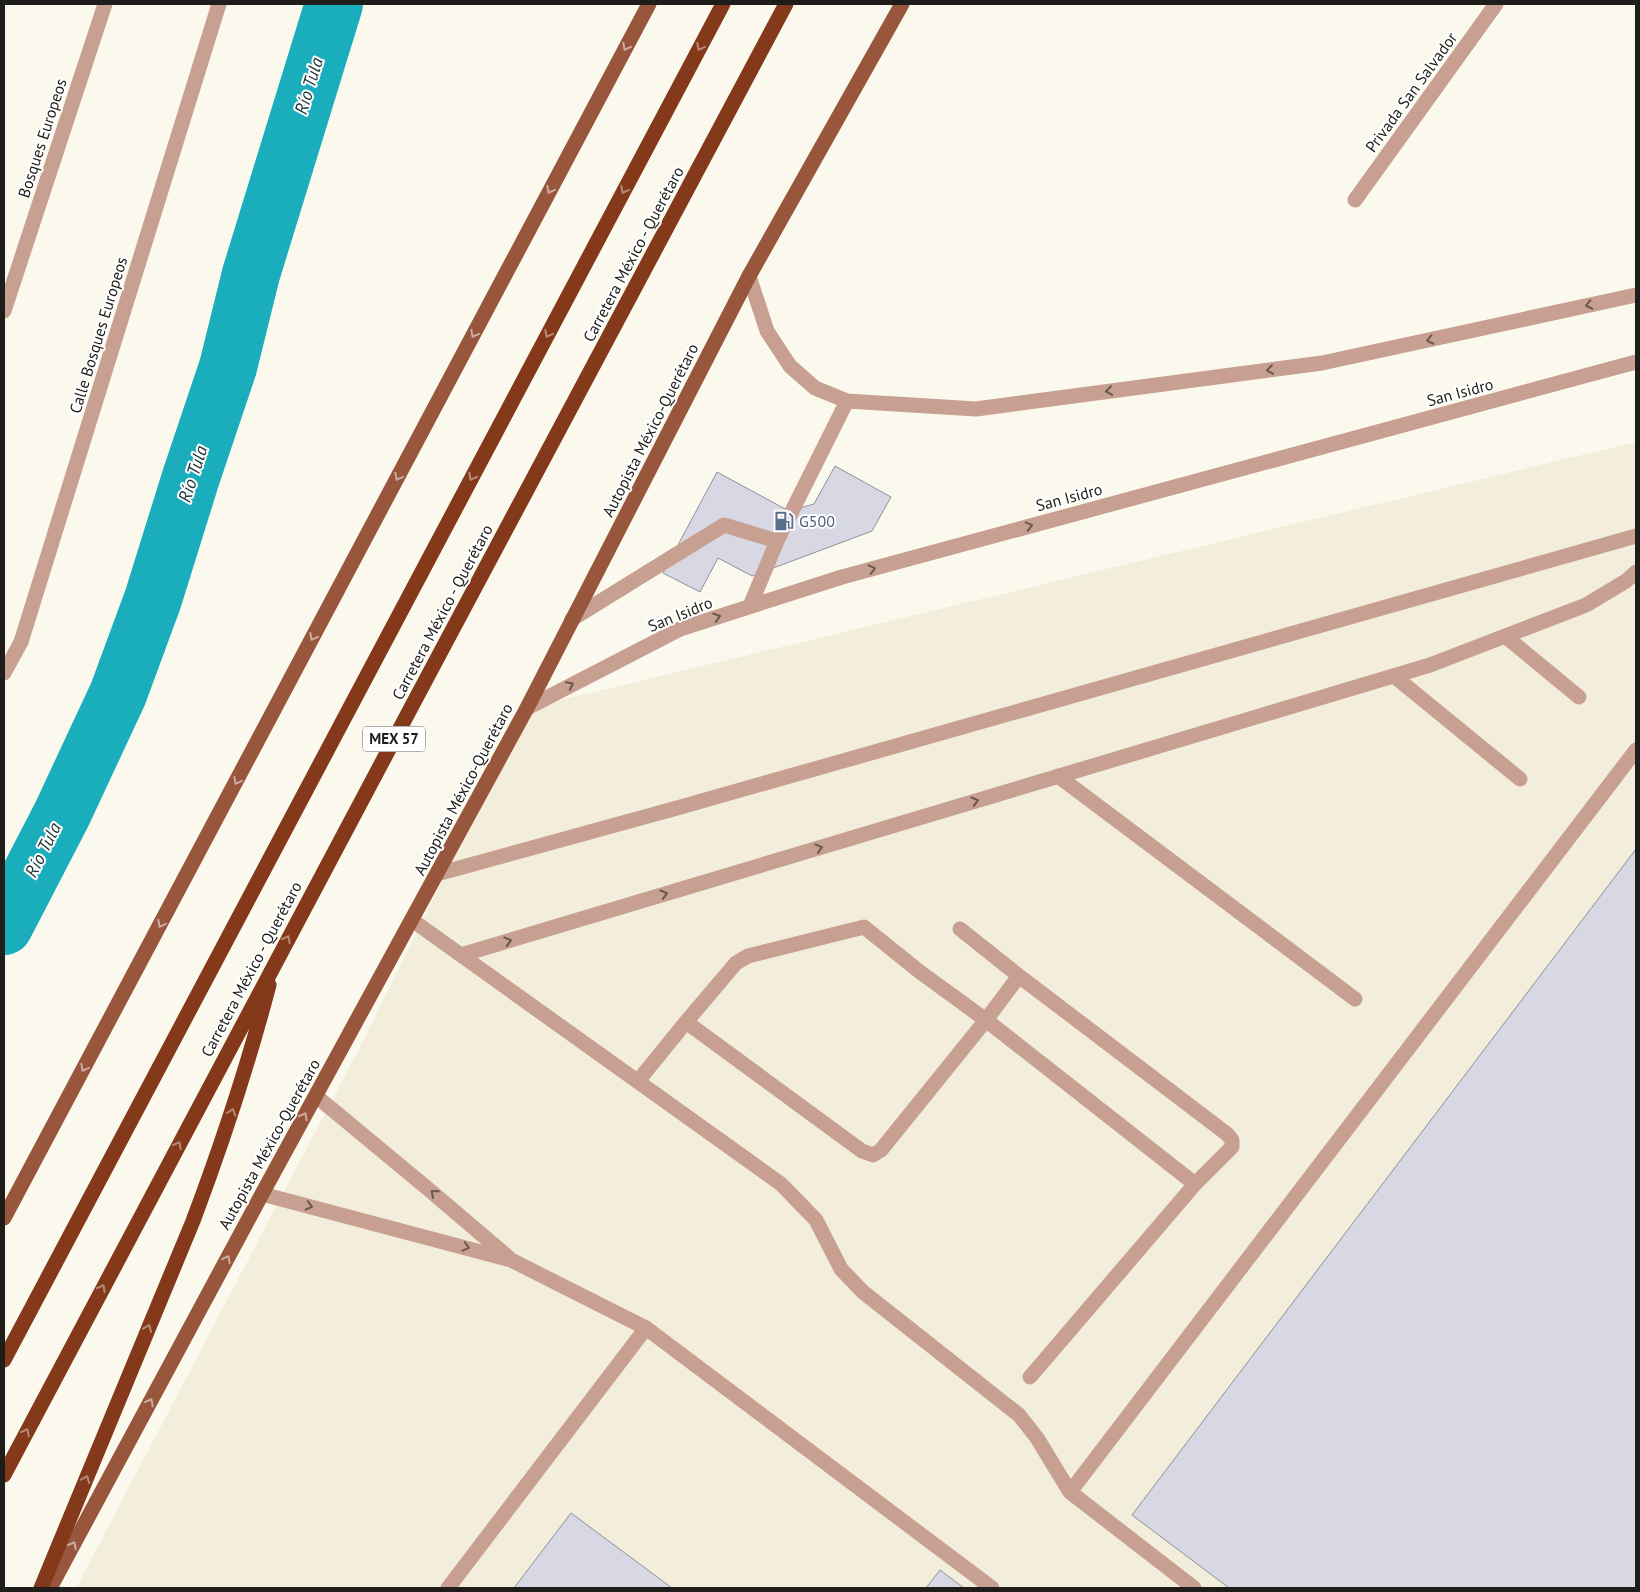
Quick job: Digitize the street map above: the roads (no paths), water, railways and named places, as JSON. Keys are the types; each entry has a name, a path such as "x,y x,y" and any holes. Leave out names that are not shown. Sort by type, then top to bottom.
{"highway":[{"name":"MEX 57","path":"4,1360 723,4"},
{"name":"Carretera México - Querétaro","path":"4,1475 277,958 786,4"},
{"path":"41,1588 193,1221 216,1160 277,958"}],"main road":[{"path":"4,1218 649,4"},
{"name":"Autopista México-Querétaro","path":"50,1588 527,708 749,276 902,4"}],"street":[{"name":"Bosques Europeos","path":"4,311 104,4"},
{"name":"Calle Bosques Europeos","path":"4,673 21,642 219,4"},
{"name":"Privada San Salvador","path":"1355,200 1496,4"},
{"path":"749,276 767,331 790,366 815,388 847,401 976,409 1322,363 1636,295"},
{"name":"San Isidro","path":"527,708 680,629 842,577 1636,362"},
{"path":"750,606 778,541 847,401"},
{"path":"572,619 724,525 778,541"},
{"path":"437,874 677,808 1636,536"},
{"path":"461,955 1430,665 1586,605 1626,582 1636,572"},
{"path":"1505,636 1579,697"},
{"path":"1394,676 1520,779"},
{"path":"1070,1492 1636,750"},
{"path":"1058,776 1355,1000"},
{"path":"412,920 781,1184 816,1220 840,1269 863,1292 1019,1415 1037,1438 1070,1492 1194,1588"},
{"path":"638,1081 736,964 748,956 864,927 1195,1184"},
{"path":"960,929 1227,1134 1232,1140 1232,1147 1195,1184 1030,1377"},
{"path":"686,1022 862,1151 873,1155 881,1150 1019,976"},
{"path":"316,1096 428,1188 511,1260"},
{"path":"262,1194 511,1260 646,1328 992,1588"},
{"path":"448,1588 646,1328"}],"waterway":[{"name":"Río Tula","path":"4,926 62,814 118,694 153,599 228,367 251,274 334,4"}],"place":[{"name":"G500","path":"784,521"}]}
